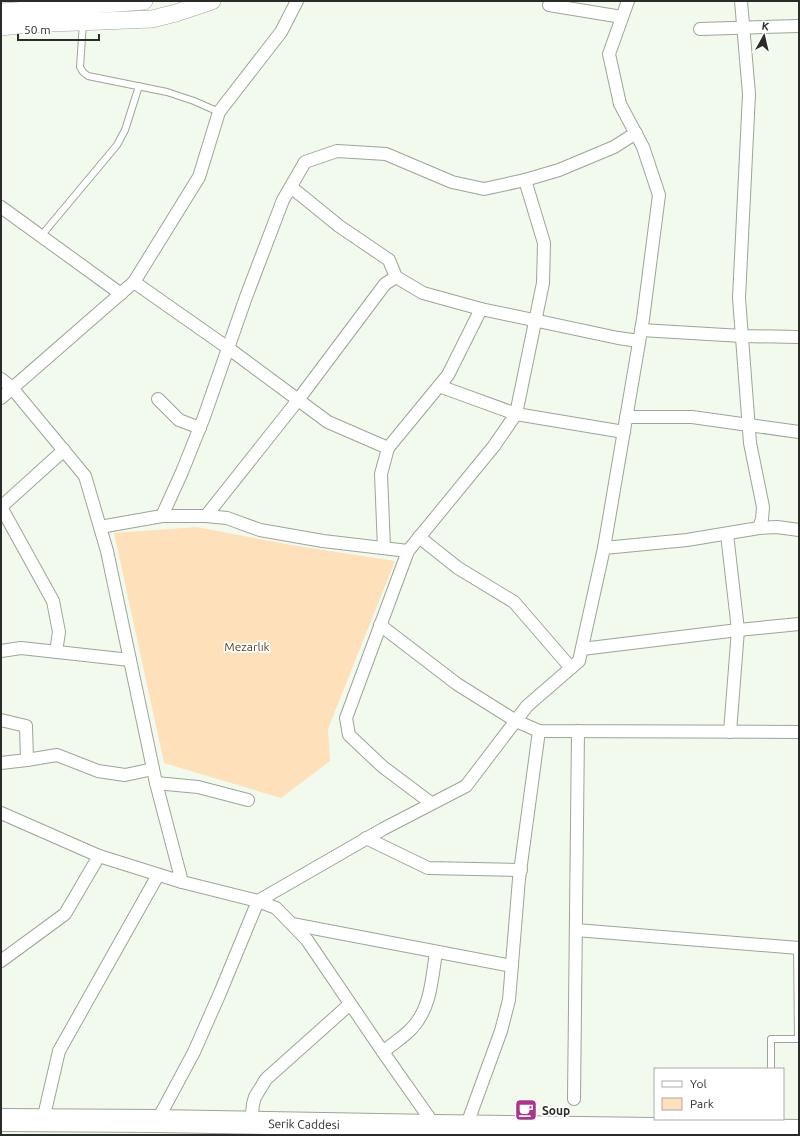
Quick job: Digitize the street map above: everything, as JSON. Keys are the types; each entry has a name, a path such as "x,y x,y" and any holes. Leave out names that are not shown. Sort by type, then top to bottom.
{"highway":[{"name":"Serik Caddesi","path":"1,1120 157,1120 466,1127 771,1128 799,1131"}],"main road":[{"path":"1,12 144,1"},
{"path":"1,27 27,24 152,19 212,1"}],"street":[{"path":"1,398 134,282 199,177 219,112 281,32 297,1"},
{"path":"157,1120 194,1052 258,901 366,838 466,786 527,706 579,661 604,548 624,432 640,335 659,194 644,147 620,104 609,54 628,1"},
{"path":"741,1 749,94 739,298 750,444 763,507 762,519 758,528"},
{"path":"549,5 622,17"},
{"path":"700,29 799,26"},
{"path":"162,516 200,428 246,297 283,200 305,162 337,151 386,154 452,182 484,189 525,180 558,170 614,147 636,133"},
{"path":"431,803 384,767 350,735 346,718 408,551 494,446 516,414 543,283 544,243 525,180"},
{"path":"291,187 339,226 389,260 396,277 423,294 481,309 618,338 640,335 799,337"},
{"path":"1,207 122,294"},
{"path":"206,516 298,400 385,284 396,277"},
{"path":"134,282 228,348 328,422 388,448"},
{"path":"384,548 381,474 388,448 448,375 481,309"},
{"path":"1,379 12,388 85,476 107,550 156,783 182,882"},
{"path":"439,386 516,414 624,432"},
{"path":"158,399 179,420 200,428"},
{"path":"626,417 692,417 799,432"},
{"path":"56,652 59,632 53,601 1,507 64,450"},
{"path":"100,527 162,516 206,516 227,518 260,530 323,542 408,551"},
{"path":"604,548 687,540 758,528 777,527 799,530"},
{"path":"728,534 738,630 730,732"},
{"path":"420,537 458,568 514,602 570,668"},
{"path":"582,649 799,624"},
{"path":"380,625 457,684 516,721 539,731 799,732"},
{"path":"1,651 21,648 130,660"},
{"path":"1,720 26,726 27,760"},
{"path":"466,1127 501,1030 510,1000 520,870 539,731"},
{"path":"574,1099 578,731"},
{"path":"1,763 57,755 98,771 125,775 153,769"},
{"path":"156,783 198,787 248,800"},
{"path":"1,813 99,856 182,882 258,901 276,908 307,940 383,1052 436,1126"},
{"path":"366,838 428,868 520,870"},
{"path":"1,961 64,914 99,856"},
{"path":"43,1120 59,1052 158,874"},
{"path":"292,924 512,966"},
{"path":"576,930 798,948"},
{"path":"383,1052 412,1029 420,1017 429,995 436,952"},
{"path":"251,1122 255,1097 266,1078 350,1004"}],"lane":[{"path":"83,22 80,67 88,76 181,96 219,112"},
{"path":"41,236 117,145 125,130 139,86"},
{"path":"771,1068 771,1039 798,1039 798,948"}],"green space":[{"name":"Mezarlık","path":"196,527 291,545 395,561 328,729 330,761 281,798 164,763 114,533"}],"place":[{"name":"Soup","path":"526,1110"}]}
